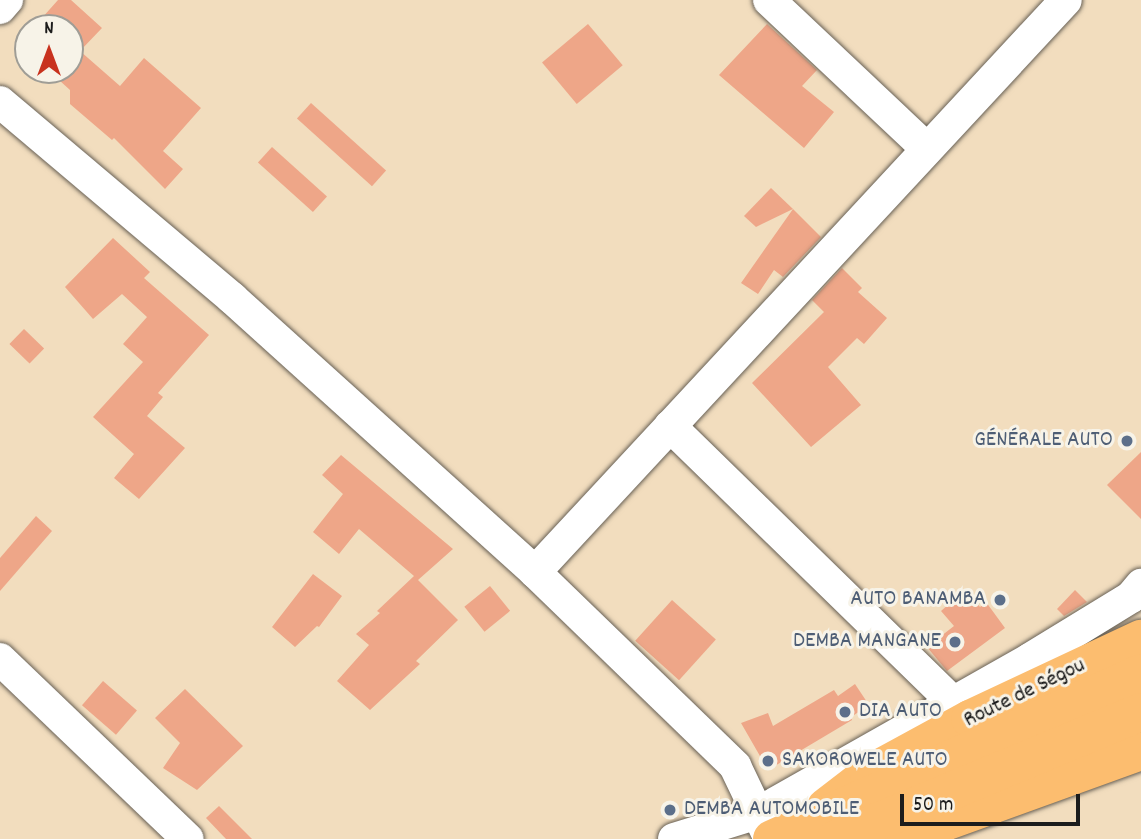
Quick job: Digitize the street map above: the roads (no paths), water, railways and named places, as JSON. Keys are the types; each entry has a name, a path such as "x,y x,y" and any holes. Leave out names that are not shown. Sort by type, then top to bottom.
{"main road":[{"name":"Route de Ségou","path":"838,823 869,774 962,710 1141,639"},
{"name":"Route de Ségou","path":"838,823 1141,673"},
{"name":"Route de Ségou","path":"767,830 838,823 1141,712"},
{"path":"898,839 1141,751"}],"street":[{"path":"0,8 7,0"},
{"path":"769,0 927,149"},
{"path":"534,572 1066,0"},
{"path":"0,102 232,298 534,572 735,766 767,830"},
{"path":"670,426 962,710"},
{"path":"674,839 767,830 962,710 1131,597 1141,585"},
{"path":"0,659 188,839"}],"place":[{"name":"GÉNÉRALE AUTO","path":"1127,441"},
{"name":"AUTO BANAMBA","path":"1000,600"},
{"name":"DEMBA MANGANE","path":"955,642"},
{"name":"DIA AUTO","path":"845,712"},
{"name":"SAKOROWELE AUTO","path":"768,761"},
{"name":"DEMBA AUTOMOBILE","path":"670,810"}]}
